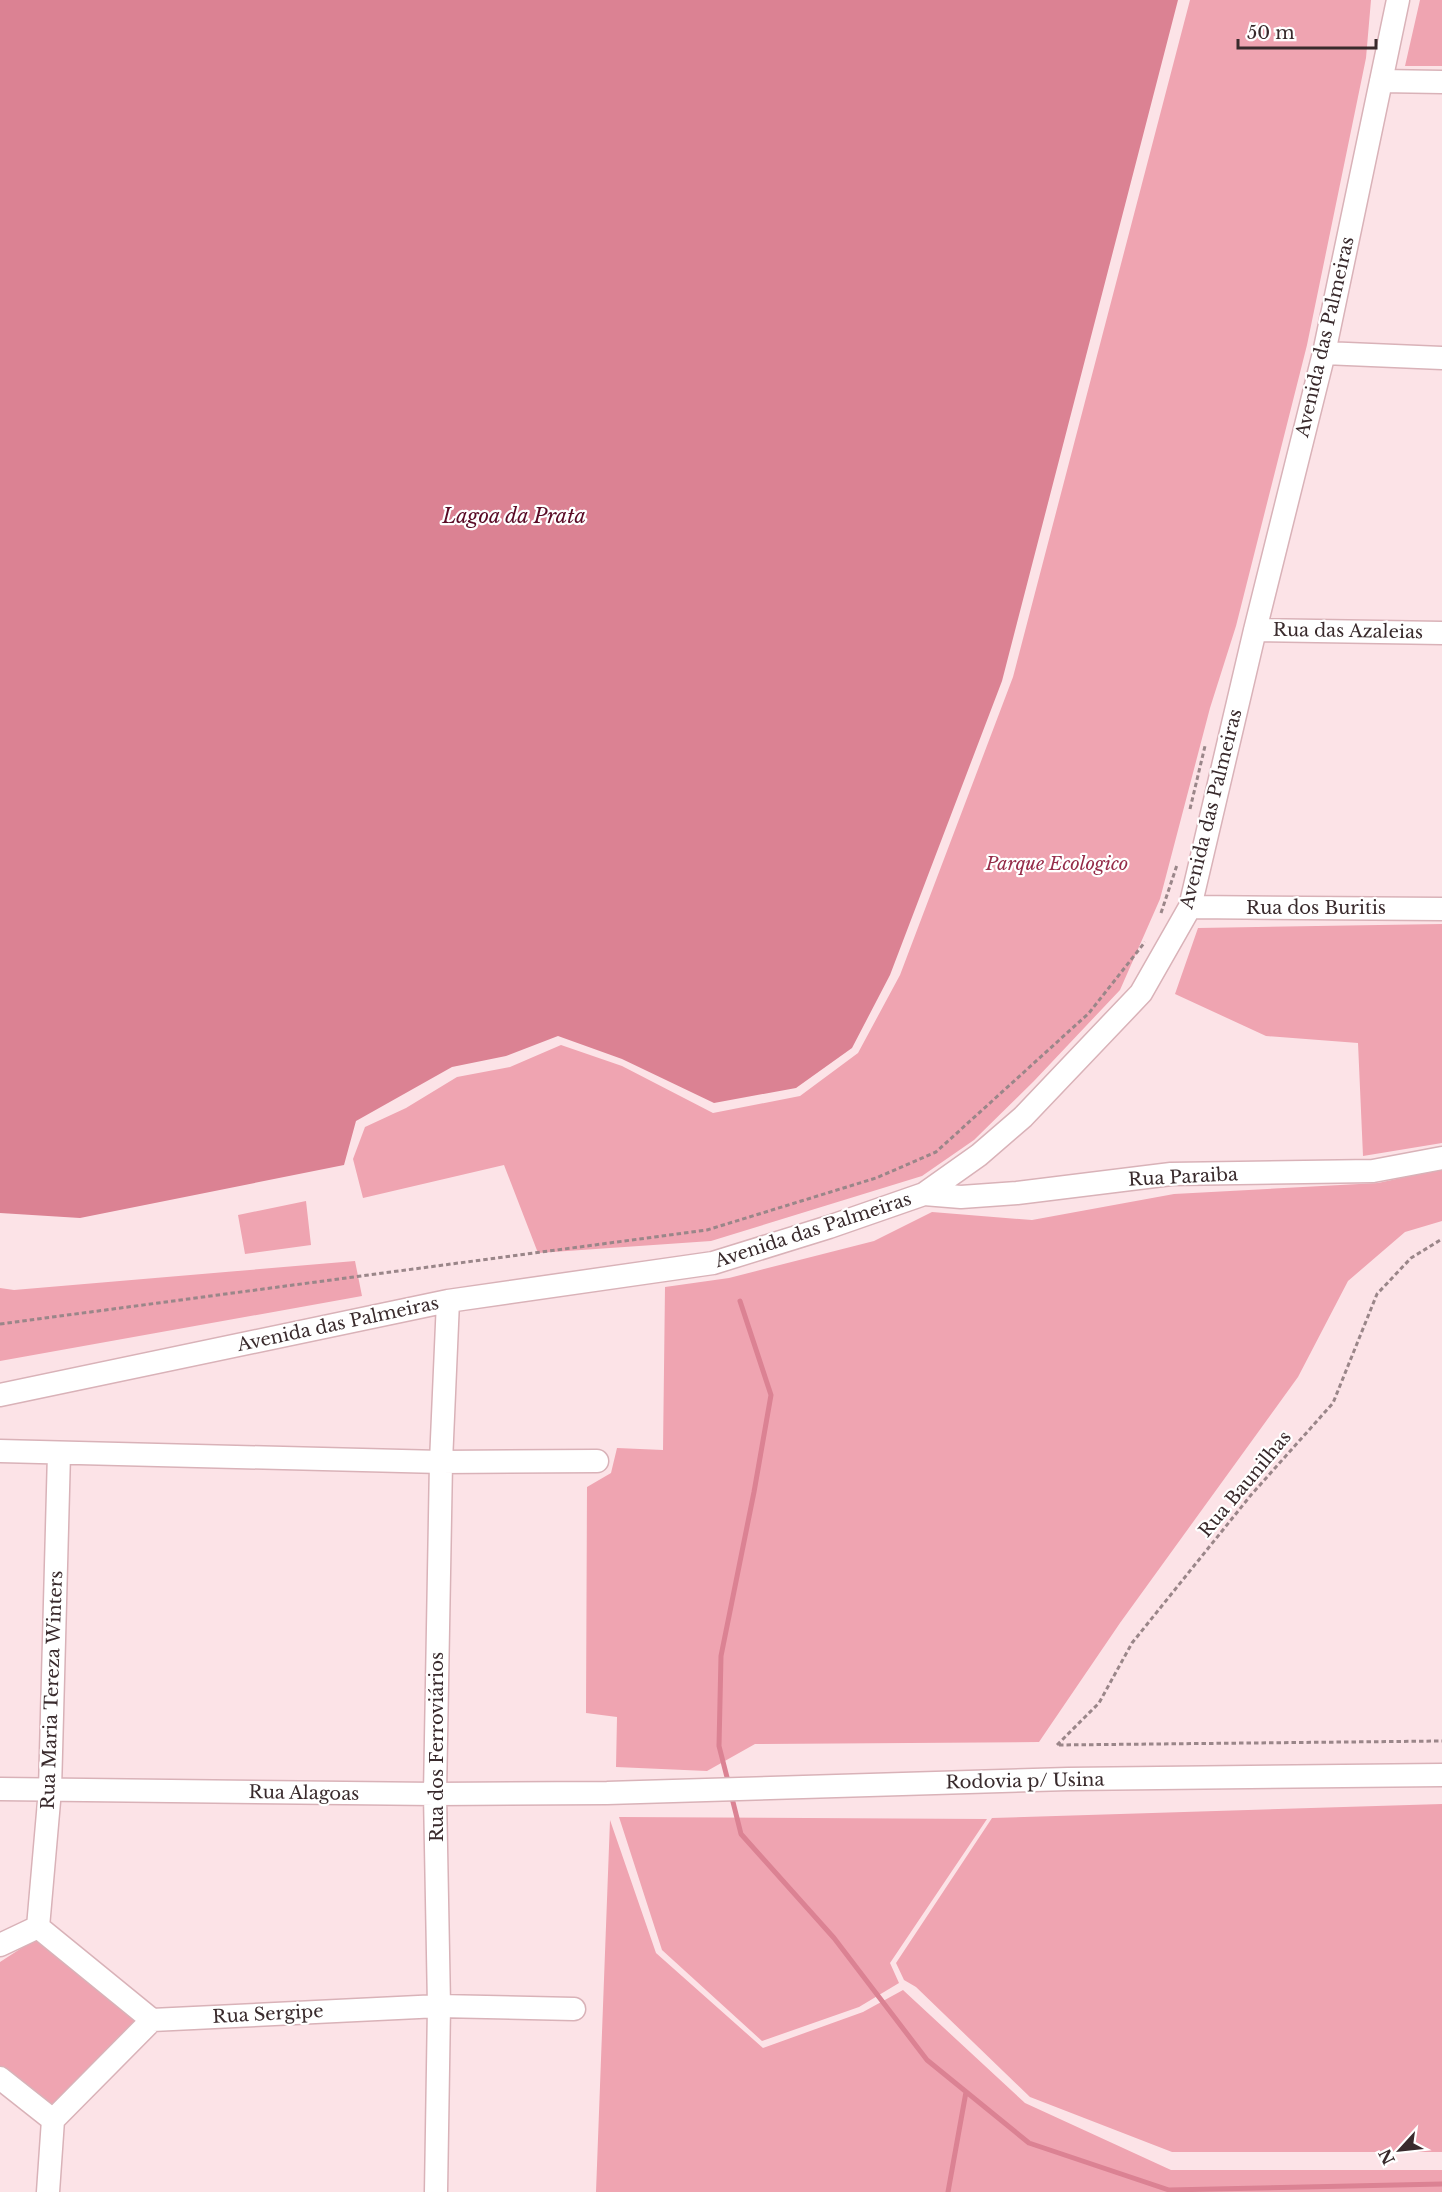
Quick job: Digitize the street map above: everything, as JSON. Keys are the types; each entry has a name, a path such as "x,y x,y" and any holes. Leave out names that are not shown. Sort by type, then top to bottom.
{"street":[{"name":"Avenida das Palmeiras","path":"0,1395 448,1301 713,1263 829,1227 924,1194 979,1155 1023,1117 1141,993 1190,907 1323,353 1398,0"},
{"path":"1381,81 1442,82"},
{"path":"1323,353 1442,358"},
{"name":"Rua das Azaleias","path":"1255,630 1442,633"},
{"name":"Rua dos Buritis","path":"1190,907 1442,909"},
{"name":"Rua Paraiba","path":"924,1194 961,1197 1006,1194 1171,1174 1373,1171 1442,1158"},
{"name":"Rua dos Ferroviários","path":"436,2192 438,2006 435,1794 441,1462 448,1301"},
{"path":"0,1451 441,1462 597,1461"},
{"name":"Rua Maria Tereza Winters","path":"38,1927 50,1790 59,1453"},
{"name":"Rodovia p/ Usina","path":"607,1793 1068,1779 1442,1775"},
{"name":"Rua Alagoas","path":"0,1789 435,1794 607,1793"},
{"path":"0,1945 38,1927 152,2020 53,2120 48,2192"},
{"name":"Rua Sergipe","path":"152,2020 438,2006 574,2009"},
{"path":"0,2078 53,2120"}],"path":[{"path":"1189,812 1206,744"},
{"path":"1160,916 1179,859"},
{"path":"0,1324 707,1230 876,1178 936,1152 1089,1013 1150,935"},
{"name":"Rua Baunilhas","path":"1442,1239 1411,1257 1377,1294 1333,1403 1251,1495 1132,1643 1099,1703 1057,1745 1442,1741"}],"green space":[{"name":"Parque Ecologico","path":"1190,0 1371,0 1366,58 1307,345 1236,626 1210,708 1160,899 1120,990 1034,1081 974,1140 922,1176 711,1241 538,1253 504,1165 363,1198 353,1159 365,1127 406,1108 457,1077 510,1067 561,1045 622,1066 713,1113 800,1096 858,1053 900,975 1013,677"},
{"path":"1420,0 1442,0 1442,66 1405,66"},
{"path":"1442,924 1442,1143 1363,1156 1358,1043 1266,1036 1175,994 1198,928"},
{"path":"1442,1169 1442,1221 1405,1232 1348,1281 1298,1377 1120,1623 1039,1742 755,1744 707,1771 616,1767 617,1717 586,1713 587,1487 611,1473 617,1448 663,1450 665,1287 729,1278 874,1241 932,1212 1032,1220 1174,1194 1378,1183"},
{"path":"306,1201 311,1245 245,1254 238,1215"},
{"path":"355,1261 362,1296 0,1361 0,1288 14,1290"},
{"path":"1442,1804 1442,2152 1172,2152 1030,2097 916,1987 904,1980 896,1963 992,1818"},
{"path":"619,1817 987,1819 890,1963 899,1983 859,2007 762,2041 662,1950"},
{"path":"610,1820 656,1953 763,2048 863,2012 903,1990 1025,2103 1171,2170 1442,2170 1442,2192 596,2192"},
{"path":"37,1938 137,2020 47,2110 0,2073 0,1962"}],"water":[{"name":"Lagoa da Prata","path":"0,0 1178,0 1002,681 890,975 852,1048 796,1088 714,1103 622,1059 558,1036 506,1056 452,1067 356,1121 344,1165 80,1218 0,1213"}],"waterway":[{"path":"729,1785 719,1746 721,1656 771,1395 740,1301"},
{"path":"731,1794 741,1834 834,1938 927,2060 1029,2143 1169,2190 1442,2184"},
{"path":"948,2192 966,2092"}]}
